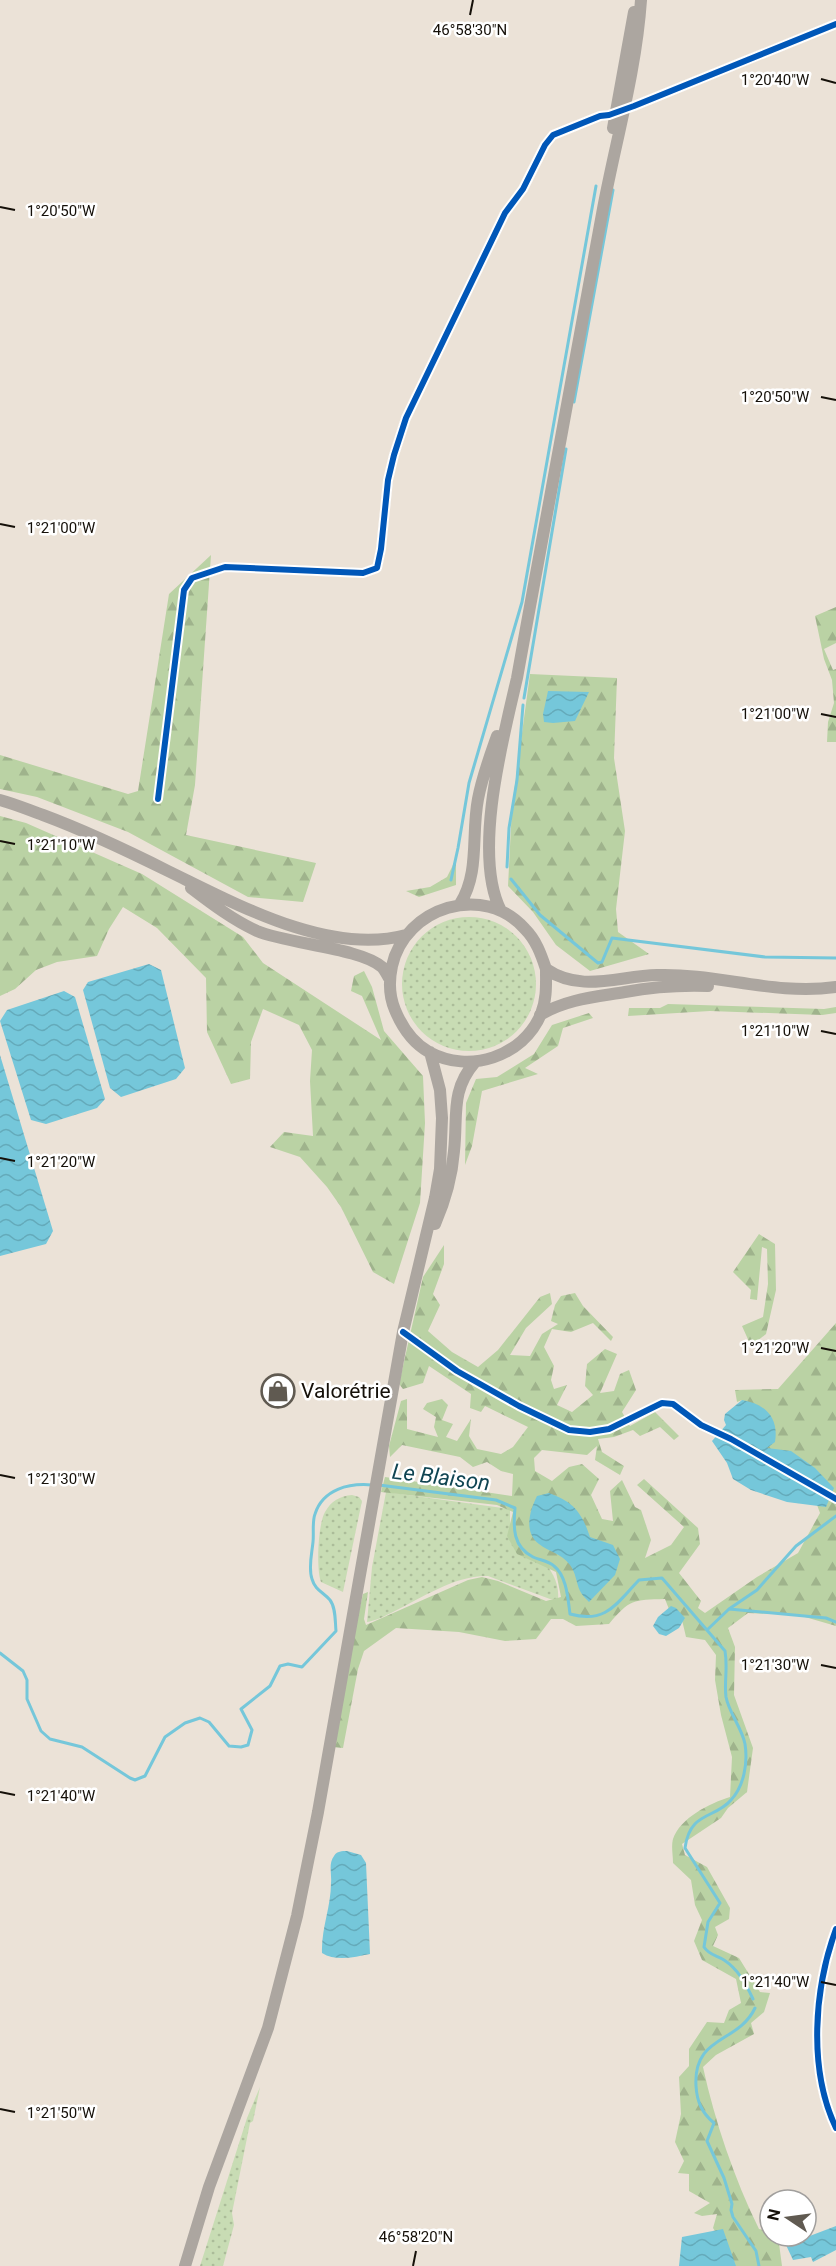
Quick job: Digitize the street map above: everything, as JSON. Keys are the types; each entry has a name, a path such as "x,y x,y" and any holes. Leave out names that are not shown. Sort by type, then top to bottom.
{"main road":[{"path":"501,911 495,899 492,884 493,796 517,678 604,204 608,160 620,111 627,44 639,0"},
{"path":"460,904 472,879 475,821 481,782 517,678"},
{"path":"0,800 73,826 281,923 321,933 367,940 390,939 406,935"},
{"path":"152,863 221,910 256,930 280,939 358,956 381,966 389,978"},
{"path":"460,904 481,905 501,911 524,927 539,948 546,969 546,994 540,1015 527,1036 511,1049 492,1058 475,1062 454,1061 430,1052 414,1041 400,1023 392,1004 389,978 394,955 406,935 423,919 441,909 460,904"},
{"path":"546,969 570,981 586,984 657,975 688,976 792,990 836,987"},
{"path":"540,1015 570,1001 652,987 698,985 766,987"},
{"path":"185,2266 209,2187 268,2028 297,1916 318,1812 403,1332 435,1198 441,1147 440,1090 430,1052"},
{"path":"421,1259 445,1201 452,1171 458,1090 466,1072 475,1062"}],"street":[{"path":"158,799 184,590 192,578 225,567 363,573 377,568 393,454 406,418 505,213 523,189 545,145 553,135 600,116 620,111 836,24"},
{"path":"403,1332 465,1375 548,1421 569,1430 590,1432 609,1429 662,1403 673,1404 701,1425 731,1439 836,1500"},
{"path":"836,1929 821,1979 818,2007 818,2041 823,2087 836,2128"}],"green space":[{"path":"211,555 195,785 186,835 316,863 303,902 248,897 128,832 37,797 0,789 0,755 128,794 138,791 169,594"},
{"path":"836,607 836,643 824,649 833,670 836,669 836,742 827,742 828,722 834,703 832,680 824,659 815,616"},
{"path":"530,674 617,678 614,758 625,831 616,909 618,932 649,954 590,971 556,945 533,912 508,886 512,807"},
{"path":"0,816 26,823 142,874 243,937 263,963 381,1040 362,996 351,991 354,976 364,971 372,987 384,1031 423,1076 425,1123 420,1203 394,1284 373,1272 341,1207 327,1187 300,1157 270,1147 284,1132 313,1136 310,1081 312,1050 299,1025 263,1009 251,1042 250,1079 231,1084 207,1032 206,978 157,928 123,907 109,929 97,956 57,962 36,970 15,989 0,996"},
{"path":"456,859 456,885 419,897 406,891 430,887 447,877"},
{"path":"469,917 495,922 517,936 531,958 536,984 531,1010 517,1032 495,1046 469,1051 443,1046 421,1032 407,1010 402,984 407,958 421,936 443,922"},
{"path":"668,1004 824,1009 836,1007 836,1013 822,1015 710,1011 628,1016 629,1008 660,1008"},
{"path":"589,1013 593,1018 563,1028 558,1046 525,1068 538,1074 482,1091 472,1146 465,1165 466,1103 476,1079 497,1077 534,1054 552,1025"},
{"path":"759,1234 775,1244 776,1290 766,1334 751,1346 742,1326 763,1317 768,1284 767,1249 762,1247 757,1300 750,1299 751,1290 733,1272"},
{"path":"444,1245 444,1264 433,1294 440,1305 428,1331 452,1352 478,1367 498,1350 540,1297 550,1293 552,1304 526,1328 510,1355 530,1356 542,1334 558,1324 551,1321 555,1305 561,1296 575,1293 583,1306 613,1337 611,1341 593,1323 571,1332 552,1329 544,1347 554,1366 551,1380 554,1389 567,1385 557,1405 572,1412 593,1395 585,1386 587,1364 605,1349 617,1354 600,1393 614,1391 620,1374 629,1370 636,1390 622,1412 630,1426 655,1412 679,1436 674,1440 660,1427 640,1436 633,1430 614,1437 598,1439 602,1452 624,1466 620,1475 595,1460 597,1446 587,1455 542,1450 534,1458 535,1471 552,1481 569,1467 582,1464 599,1479 591,1495 602,1519 613,1521 610,1491 622,1480 635,1507 641,1510 651,1540 645,1558 671,1545 684,1527 637,1485 644,1479 698,1528 700,1544 679,1573 701,1601 698,1608 705,1613 757,1577 798,1553 820,1513 803,1467 765,1448 742,1400 737,1402 735,1390 778,1389 836,1323 836,1626 798,1615 748,1613 728,1628 735,1647 734,1695 753,1748 747,1792 728,1808 721,1818 682,1844 685,1855 707,1867 730,1908 729,1919 715,1927 718,1935 713,1946 739,1958 760,1992 770,1993 764,2012 751,2023 754,2034 716,2055 703,2067 719,2129 733,2170 758,2227 758,2248 780,2248 782,2266 729,2266 721,2240 713,2228 717,2214 702,2216 694,2213 710,2203 689,2191 689,2174 678,2173 684,2161 675,2142 681,2114 679,2077 689,2066 689,2049 707,2022 724,2023 729,2010 741,2003 736,1979 702,1960 694,1941 702,1920 695,1905 691,1880 673,1863 673,1839 682,1824 705,1807 730,1797 732,1757 715,1680 716,1655 705,1640 686,1637 682,1620 672,1617 665,1599 633,1602 609,1624 576,1626 563,1619 551,1619 536,1639 505,1641 459,1632 396,1628 364,1651 358,1669 343,1748 333,1747 363,1594 368,1592 364,1619 366,1625 468,1580 482,1577 498,1581 546,1601 561,1597 556,1572 517,1554 507,1536 513,1512 497,1505 381,1492 385,1477 512,1496 513,1474 501,1471 487,1462 473,1467 460,1457 402,1445 390,1457 389,1446 401,1401 407,1399 407,1429 438,1437 434,1427 436,1417 423,1409 427,1403 442,1399 448,1405 442,1420 453,1424 446,1437 457,1441 471,1419 469,1436 477,1449 501,1454 513,1447 528,1427 485,1406 481,1412 470,1408 471,1394 429,1366 423,1383 403,1389 399,1384 423,1277"},
{"path":"386,1492 510,1509 510,1531 549,1569 558,1588 558,1599 550,1599 488,1576 476,1577 451,1583 383,1617 367,1622 372,1567"},
{"path":"352,1495 359,1497 362,1501 343,1592 321,1582 318,1557 319,1536 327,1508 336,1500"},
{"path":"260,2087 253,2121 250,2123 232,2213 234,2225 223,2266 200,2266 247,2118"}],"water":[{"path":"548,691 589,692 575,721 553,723 544,722 543,714"},
{"path":"149,964 161,970 185,1068 176,1079 121,1097 110,1088 83,990 88,982"},
{"path":"64,991 75,997 105,1099 97,1108 46,1124 31,1120 0,1021 7,1010"},
{"path":"0,1055 53,1231 46,1244 0,1256"},
{"path":"742,1400 758,1405 773,1419 775,1442 767,1448 791,1451 815,1468 834,1488 826,1507 787,1502 751,1490 733,1479 727,1463 712,1441 726,1425 725,1414"},
{"path":"549,1493 565,1500 576,1509 590,1537 613,1545 620,1559 615,1575 589,1602 580,1591 570,1565 563,1558 539,1544 531,1533 529,1521 534,1502 537,1496"},
{"path":"671,1606 685,1618 679,1628 666,1636 659,1634 653,1626 658,1617"},
{"path":"347,1851 361,1855 366,1863 370,1954 339,1958 322,1953 322,1944 331,1892 331,1862 337,1853"},
{"path":"836,2226 836,2250 813,2262 811,2257 793,2260 787,2248 818,2248 818,2233"},
{"path":"723,2229 736,2266 679,2266 682,2237"}],"waterway":[{"path":"451,880 469,783 522,602 596,186"},
{"path":"574,402 613,190"},
{"path":"524,698 566,449"},
{"path":"507,867 509,828 517,780 523,705"},
{"path":"511,879 540,915 598,963 602,962 612,938 765,957 836,958"},
{"name":"Le Blaison","path":"0,1653 23,1671 27,1680 27,1699 41,1731 50,1739 82,1747 135,1780 145,1776 165,1737 185,1723 200,1718 209,1722 229,1746 248,1745 252,1730 241,1709 270,1686 280,1666 288,1664 302,1667 336,1631 332,1603 315,1586 311,1575 314,1520 319,1505 330,1493 338,1489 355,1485 372,1485"},
{"name":"Le Blaison","path":"379,1485 496,1500 515,1508 515,1530 521,1548 558,1570 566,1588 570,1614 582,1616 602,1614 617,1604 639,1580 662,1578 725,1651 726,1697 745,1744 744,1774 731,1800 725,1806 704,1817 692,1828 685,1848 720,1903 708,1922 704,1947 737,1972 753,1999"},
{"path":"729,1609 757,1590 796,1546 836,1516"},
{"path":"707,1630 729,1609 826,1618 836,1622"},
{"name":"Le Blaison","path":"755,2008 747,2020 709,2048 702,2057 697,2069 696,2086 701,2107 714,2123 707,2141 724,2178 732,2204 733,2217 756,2251 759,2266"}],"cycle path":[{"path":"158,799 184,590 192,578 225,567 363,573 377,568 388,480 406,418 505,213 523,189 545,145 553,135 600,116 634,106 836,24"},
{"path":"403,1332 457,1371 519,1406 569,1430 590,1432 609,1429 662,1403 673,1404 701,1425 731,1439 836,1499"},
{"path":"836,1929 823,1977 817,2029 821,2080 836,2128"}],"place":[{"name":"Valorétrie","path":"278,1391"}]}
